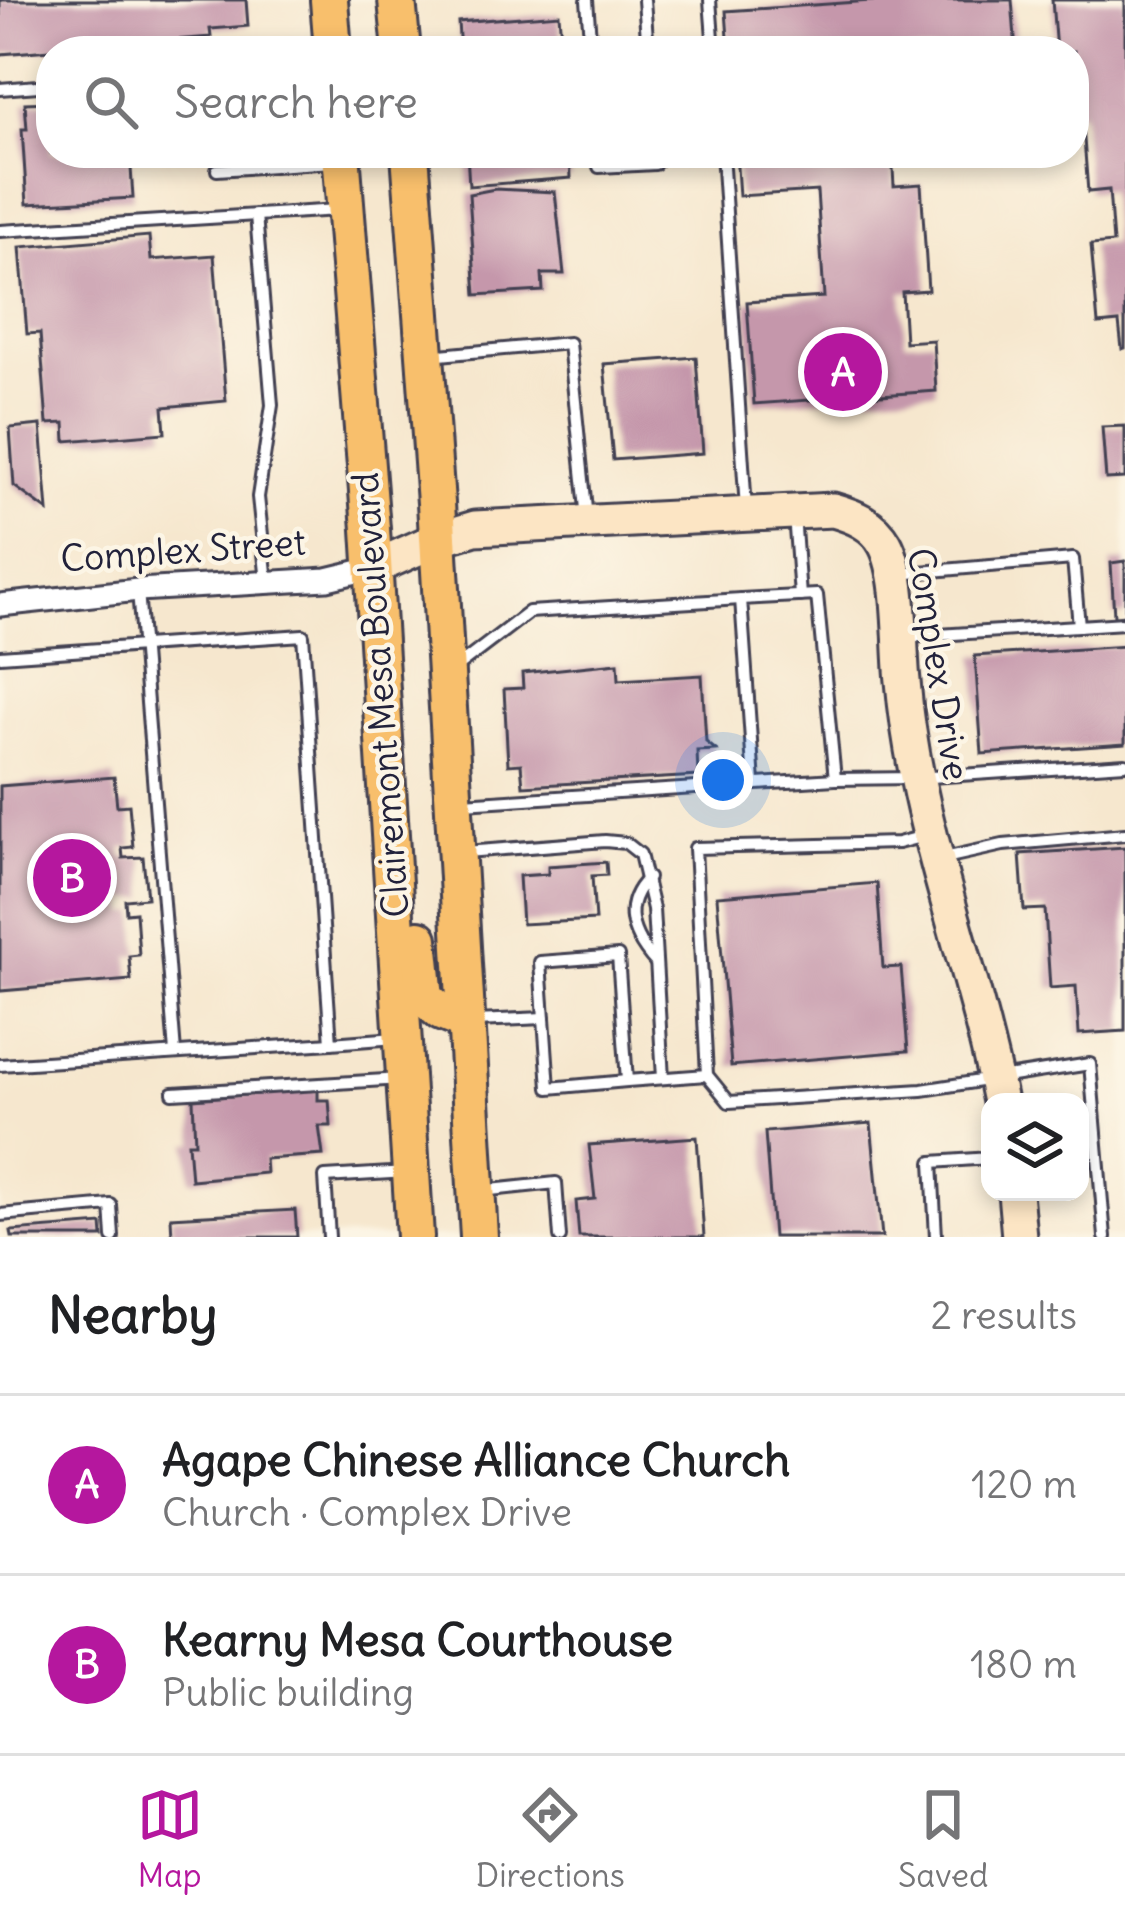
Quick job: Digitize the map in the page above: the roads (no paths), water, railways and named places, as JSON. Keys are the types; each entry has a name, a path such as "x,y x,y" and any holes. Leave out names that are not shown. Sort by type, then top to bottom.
{"main road":[{"path":"329,0 332,36"},
{"path":"398,0 401,36"},
{"name":"Clairemont Mesa Boulevard","path":"342,168 373,568 415,1237"},
{"name":"Clairemont Mesa Boulevard","path":"411,168 479,1237"},
{"path":"392,875 417,925 425,998 466,1022"}],"street":[{"name":"Complex Drive","path":"437,539 464,529 833,509 872,527 887,547 894,575 916,778 998,1089"},
{"name":"Complex Street","path":"0,605 138,590 327,579 373,568 437,539"},
{"path":"1016,1201 1019,1237"}],"lane":[{"path":"587,0 590,36"},
{"path":"644,0 647,36"},
{"path":"710,0 713,36"},
{"path":"0,89 36,86"},
{"path":"217,170 236,168"},
{"path":"723,168 746,513"},
{"path":"0,231 345,209"},
{"path":"256,215 272,405 258,497 267,583"},
{"path":"426,356 568,343 587,522"},
{"path":"794,511 800,596"},
{"path":"894,575 1073,559 1079,626"},
{"path":"138,590 175,1053"},
{"path":"446,675 529,612 817,595 835,779"},
{"path":"741,599 754,782"},
{"path":"899,638 1125,622"},
{"path":"0,656 303,635 331,1042"},
{"path":"453,804 754,782 916,778 1125,764"},
{"path":"1105,1237 1090,1064 998,1089 729,1102 707,1075 694,848 898,842 934,847 1125,834"},
{"path":"456,853 605,841 626,843 640,854 648,878 663,1078"},
{"path":"648,878 636,890 629,909 642,948 656,962"},
{"path":"628,1081 617,956 540,962 549,1088 707,1075"},
{"path":"466,1022 544,1018"},
{"path":"0,1065 402,1038"},
{"path":"172,1094 405,1079"},
{"path":"936,1237 932,1162 981,1159"},
{"path":"329,1237 325,1178 411,1172"},
{"path":"476,1192 556,1184 560,1237"},
{"path":"0,1215 111,1205 113,1237"}],"place":[{"name":"Agape Chinese Alliance Church","path":"843,372"},
{"name":"Kearny Mesa Courthouse","path":"72,878"}]}
